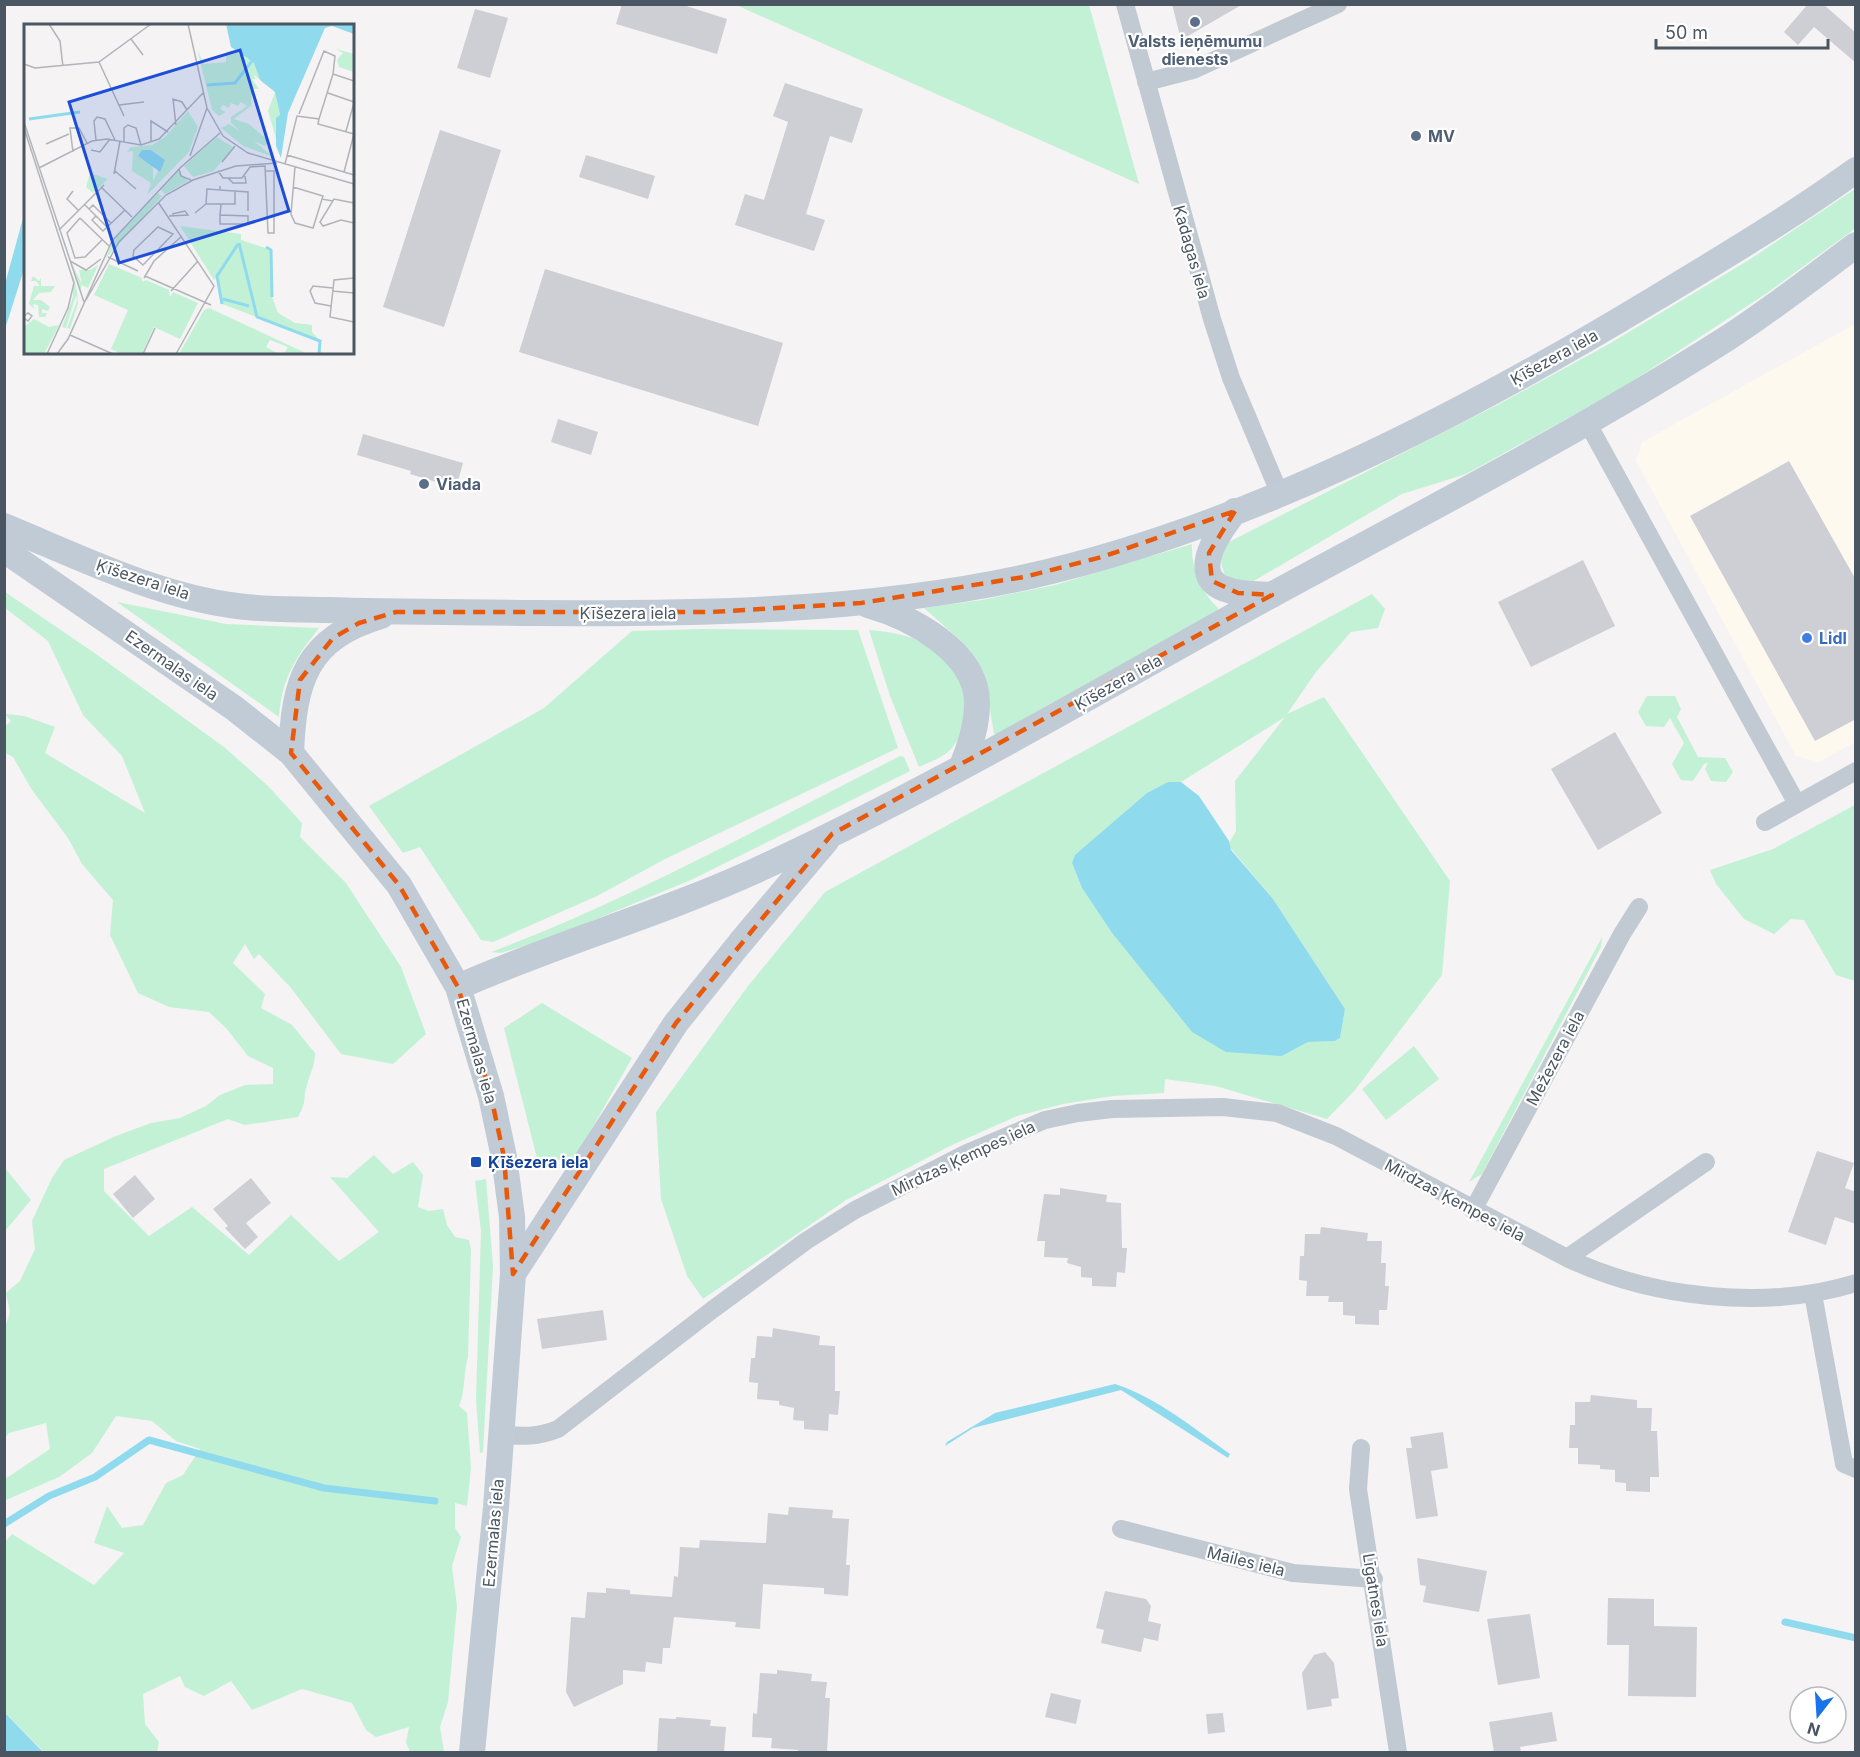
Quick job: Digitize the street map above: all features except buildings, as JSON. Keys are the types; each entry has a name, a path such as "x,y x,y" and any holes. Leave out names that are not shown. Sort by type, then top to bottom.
{"street":[{"name":"Kadagas iela","path":"1125,4 1212,320 1231,378 1279,492"},
{"path":"1146,82 1193,70 1338,4"},
{"name":"Ķīšezera iela","path":"4,526 117,572 185,595 227,604 396,612 711,612 861,603 1024,577 1102,557 1235,511 1385,446 1552,361 1796,213 1856,170"},
{"name":"Ķīšezera iela","path":"458,987 504,966 704,893 832,834 962,766 1126,678 1587,422 1730,336 1856,245"},
{"path":"1587,422 1797,804"},
{"path":"1235,511 1220,530 1209,553 1208,566 1212,581 1223,589 1238,593 1272,595"},
{"name":"Ezermalas iela","path":"4,550 234,708 291,753 399,885 458,987 492,1096 512,1216 513,1274 472,1752"},
{"name":"Ķīšezera iela","path":"861,603 895,613 929,631 956,655 970,677 978,701 972,741 962,766"},
{"name":"Ķīšezera iela","path":"291,753 292,717 300,680 314,657 333,638 359,622 396,612"},
{"path":"1765,822 1856,771"},
{"name":"Ķīšezera iela","path":"513,1274 676,1023 832,834"},
{"name":"Mežezera iela","path":"1473,1210 1622,934 1639,907"},
{"name":"Mirdzas Ķempes iela","path":"501,1434 523,1437 544,1435 558,1429 712,1310 806,1241 845,1216 967,1153 1045,1120 1078,1113 1134,1108 1222,1107 1277,1113 1336,1136 1567,1258 1624,1280 1707,1295 1759,1300 1813,1294 1856,1283"},
{"path":"1567,1258 1706,1162"},
{"path":"1813,1294 1844,1464 1856,1469"},
{"name":"Līgatnes iela","path":"1361,1448 1358,1489 1374,1579 1398,1752"},
{"name":"Mailes iela","path":"1121,1529 1293,1573 1374,1579"}],"highlighted area":[{"path":"1235,511 1209,553 1212,581 1238,593 1272,595 832,834 676,1023 513,1274 504,1157 491,1096 458,987 399,885 291,753 300,680 333,638 359,623 396,612 711,612 861,603 1024,577 1102,557"}],"shaded area":[{"path":"1855,324 1855,742 1819,762 1796,756 1636,461 1642,442"}],"green space":[{"path":"736,5 1089,5 1139,184"},
{"path":"1855,189 1855,228 1767,293 1619,390 1466,474 1402,494 1252,582 1241,583 1225,575 1221,559 1227,543 1501,403 1609,344 1749,260"},
{"path":"1192,544 1193,562 1198,579 1206,594 1218,608 1218,612 1000,734 994,734 984,673 960,640 924,608 982,600 1055,585"},
{"path":"5,592 96,654 224,747 268,786 302,823 300,837 346,883 401,967 426,1034 393,1064 341,1054 291,988 259,954 254,959 245,944 233,963 265,994 261,1008 292,1025 315,1053 304,1103 298,1117 245,1125 228,1119 104,1169 104,1191 149,1236 192,1207 249,1255 291,1215 339,1261 379,1232 330,1177 347,1178 374,1155 393,1174 413,1162 423,1175 418,1207 429,1211 443,1209 447,1225 455,1237 469,1240 471,1250 468,1357 459,1406 467,1413 471,1468 467,1506 455,1503 455,1528 461,1537 452,1566 457,1606 448,1702 440,1727 444,1752 410,1752 406,1742 409,1727 376,1737 366,1730 352,1703 302,1689 252,1710 231,1681 204,1696 185,1687 180,1676 143,1694 145,1724 159,1742 157,1752 44,1752 5,1713 5,1542 12,1534 94,1585 124,1553 94,1543 107,1506 122,1528 143,1525 166,1483 183,1475 200,1449 176,1441 152,1421 116,1416 92,1453 59,1477 6,1500 5,1479 50,1449 46,1423 9,1433 5,1438 4,1331 10,1312 6,1293 20,1281 35,1249 32,1221 52,1178 64,1160 151,1123 180,1118 206,1106 220,1095 245,1085 273,1084 273,1068 248,1056 226,1028 209,1012 169,1007 138,993 110,935 113,900 82,864 68,838 32,790 13,757 5,753 5,726 11,721 5,714 24,716 55,727 45,753 145,813 122,756 83,715 48,641 5,608"},
{"path":"1372,594 1385,609 1378,628 1351,632 1316,672 1287,714 1324,697 1450,881 1442,975 1355,1090 1327,1119 1216,1086 1165,1079 1164,1093 1113,1096 1063,1104 1017,1116 952,1145 846,1200 703,1299 687,1276 661,1199 656,1112 748,986 825,892","holes":["1285,717 1235,781 1236,831 1228,845 1273,899 1345,1009 1340,1038 1335,1041 1308,1042 1282,1056 1192,1032 1112,933 1082,888 1072,863 1168,782 1181,782"]},
{"path":"117,602 226,624 319,628 291,669 283,691 279,717"},
{"path":"858,630 898,748 665,859 597,896 493,942 481,940 420,847 403,853 369,806 544,708 632,631"},
{"path":"869,630 904,635 924,643 948,663 963,690 965,721 960,735 948,752 919,767 890,696"},
{"path":"1647,696 1675,696 1681,709 1677,717 1698,757 1725,758 1733,772 1726,782 1711,781 1705,769 1708,763 1704,764 1693,781 1681,780 1672,764 1684,743 1670,718 1664,727 1646,726 1638,712"},
{"path":"900,756 904,757 910,771 691,880 543,941 500,953 491,952 596,909 647,885"},
{"path":"1855,805 1855,981 1836,975 1804,920 1791,919 1774,934 1744,919 1716,884 1710,870 1773,849"},
{"path":"1602,937 1601,947 1482,1174 1469,1182"},
{"path":"542,1003 632,1058 575,1158 538,1162 504,1028"},
{"path":"1414,1046 1439,1079 1386,1120 1362,1089"},
{"path":"5,1168 31,1200 5,1231"},
{"path":"486,1179 493,1266 483,1452 480,1453 476,1399 481,1231 475,1181"}],"water":[{"path":"24,215 24,269 5,329 5,284"},
{"path":"1168,782 1181,782 1199,796 1229,841 1231,850 1273,899 1345,1009 1340,1038 1335,1041 1308,1042 1282,1056 1226,1052 1192,1032 1112,933 1082,888 1072,863 1075,855 1147,793"},
{"path":"1115,1384 1146,1397 1175,1414 1230,1454 1228,1458 1121,1390 973,1428 945,1446 947,1442 995,1413"},
{"path":"5,1713 43,1752 5,1752"}],"waterway":[{"path":"4,1524 49,1496 95,1477 149,1440 324,1488 435,1501"},
{"path":"1785,1622 1856,1638"}],"place":[{"name":"Valsts ieņēmumu dienests","path":"1195,22"},
{"name":"MV","path":"1416,136"},
{"name":"Viada","path":"424,484"},
{"name":"Lidl","path":"1807,638"},
{"name":"Ķīšezera iela","path":"476,1162"}]}
